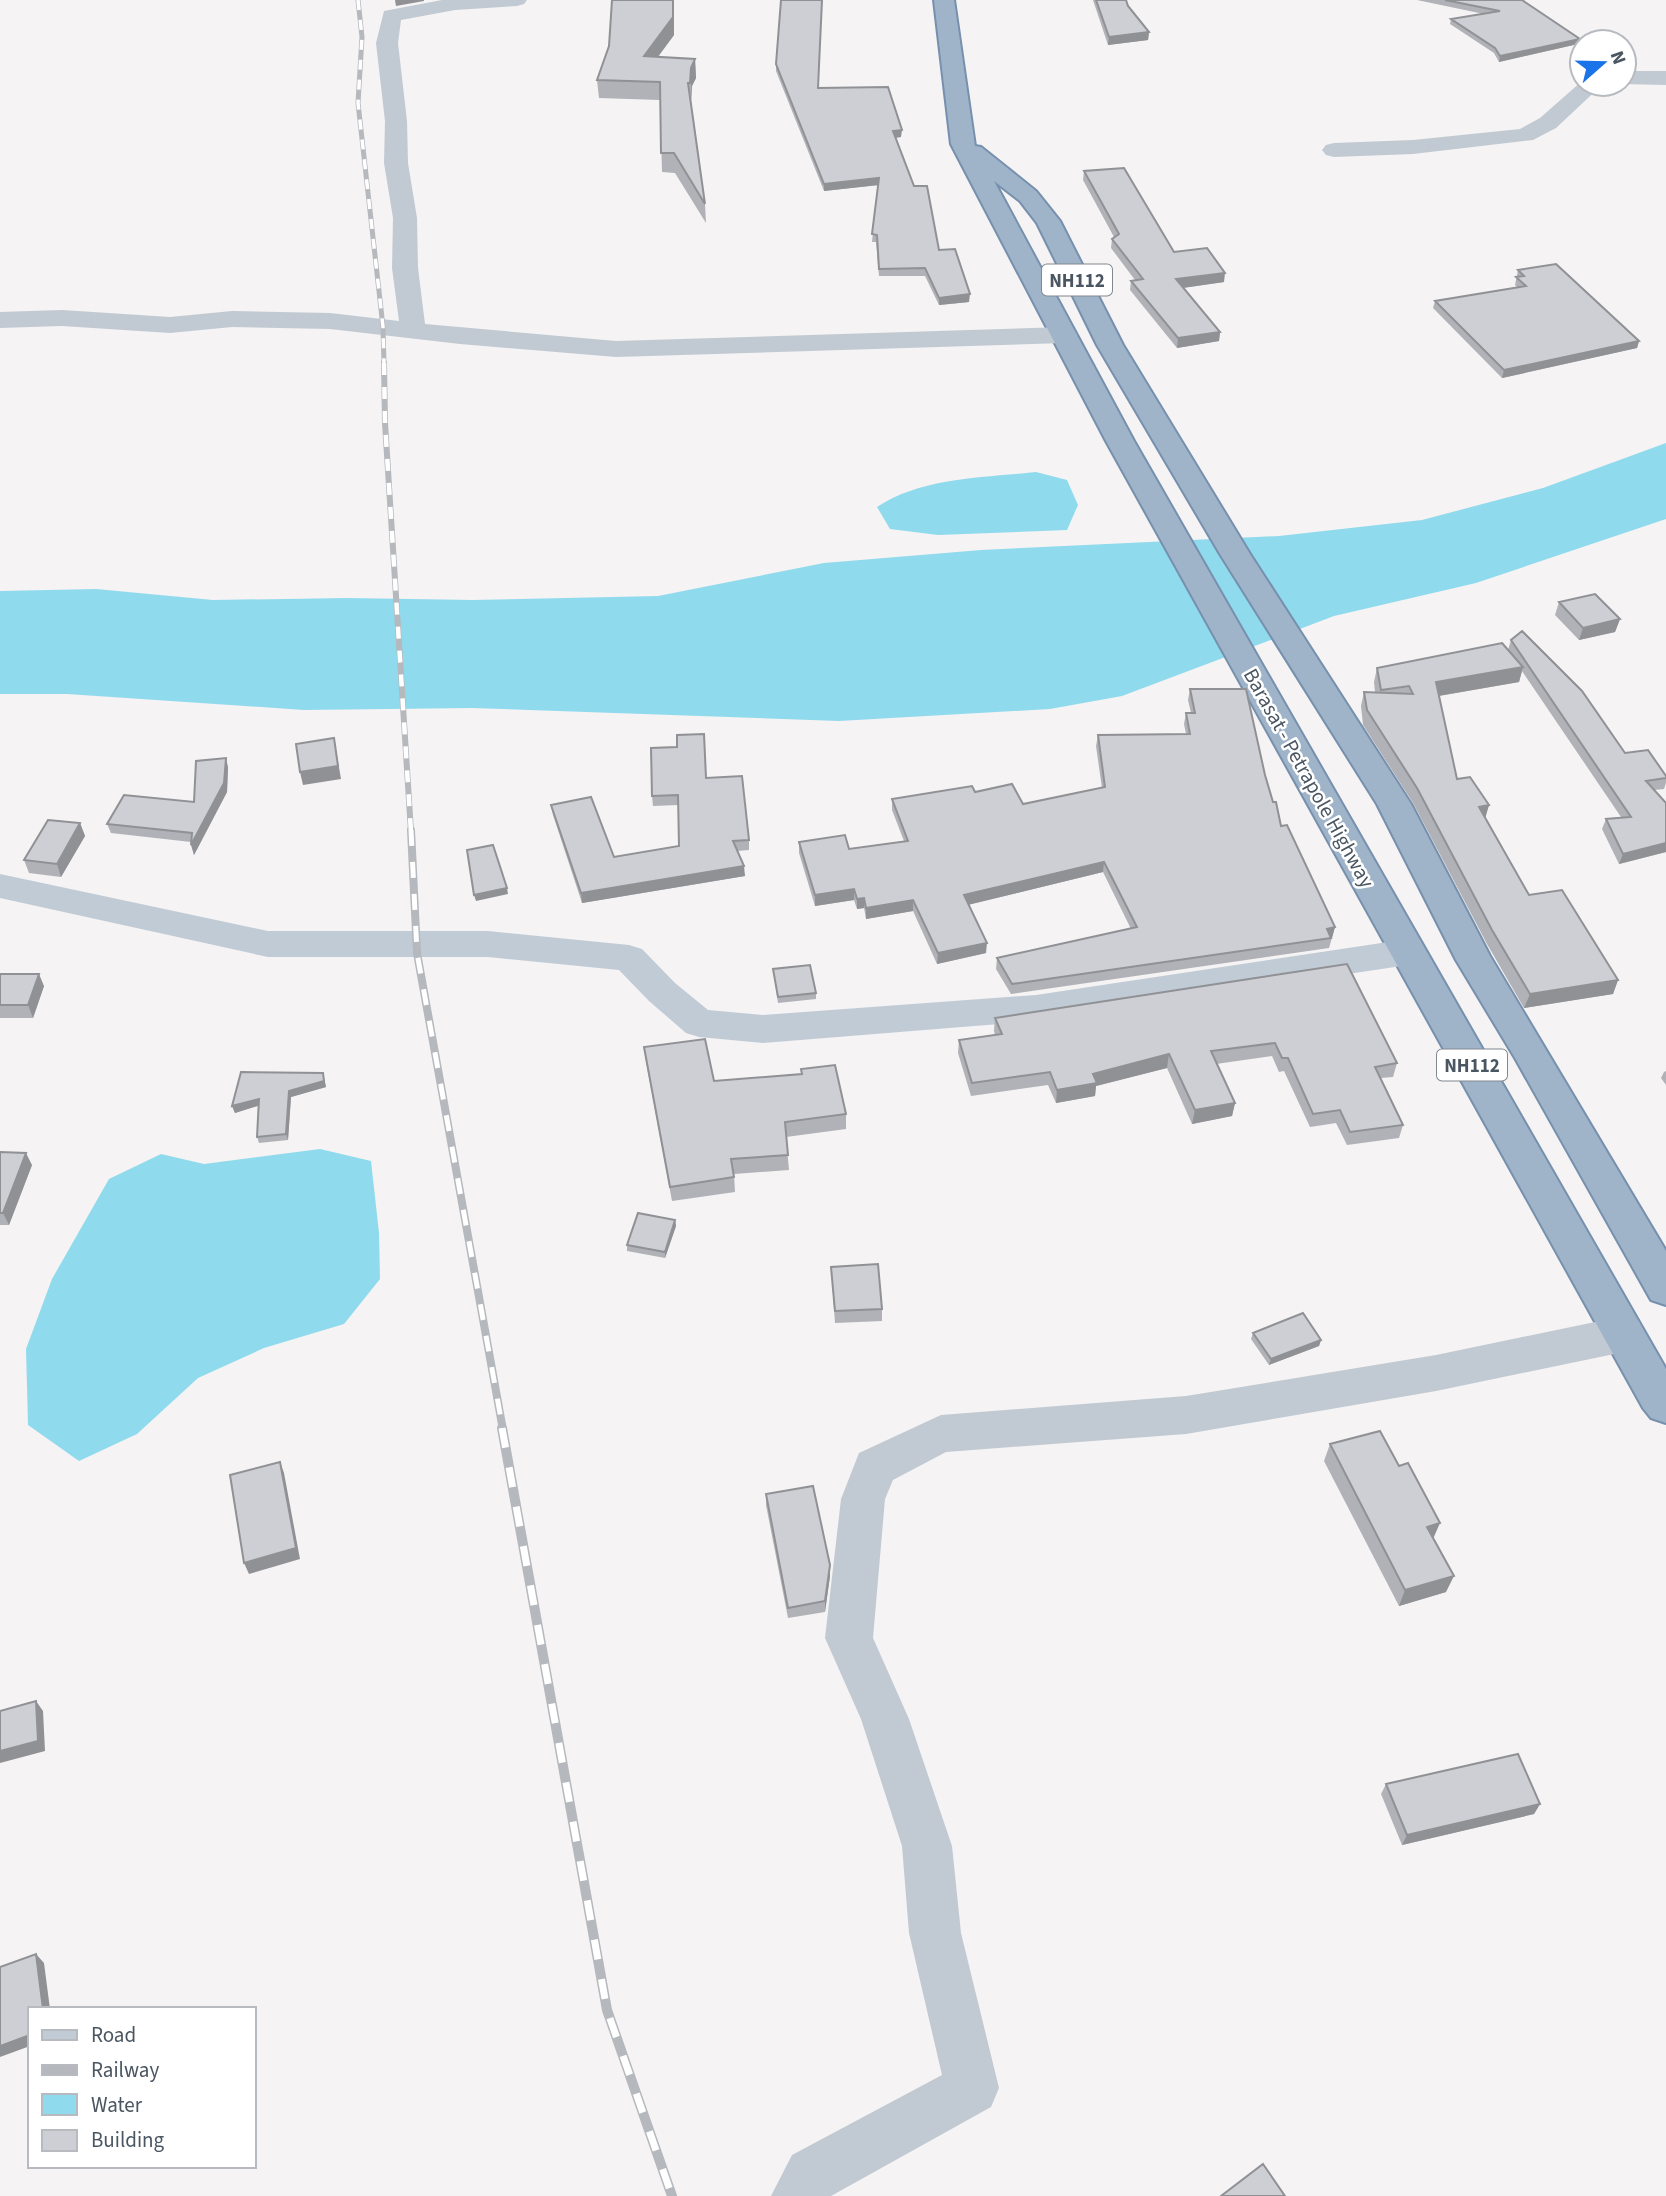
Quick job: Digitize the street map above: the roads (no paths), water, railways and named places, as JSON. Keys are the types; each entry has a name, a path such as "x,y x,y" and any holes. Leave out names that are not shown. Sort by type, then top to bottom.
{"highway":[{"name":"Barasat - Petrapole Highway","path":"944,0 963,144 1120,441 1666,1405"},
{"name":"NH112","path":"963,144 1028,196 1048,221 1110,345 1345,729 1394,804 1474,960 1528,1048 1666,1288"}],"main road":[{"path":"0,886 268,944 488,944 629,958 662,992 699,1023 763,1029 1036,1008 1408,952"}],"street":[{"path":"413,331 405,268 405,218 396,163 396,121 387,43 391,15 455,4 517,0"},
{"path":"1638,78 1666,78"},
{"path":"1334,150 1413,147 1525,135 1548,124 1577,98"},
{"path":"0,320 62,318 170,326 232,319 330,321 616,349 1064,335"},
{"path":"799,2196 812,2175 972,2088 935,1933 927,1846 885,1719 849,1638 863,1499 875,1467 941,1434 1186,1415 1436,1373 1624,1334"}],"water":[{"path":"1666,443 1666,519 1476,583 1334,616 1122,696 1050,709 839,721 472,708 304,710 67,694 0,694 0,591 96,589 213,600 473,600 658,596 824,563 981,550 1279,536 1422,520 1543,488"},
{"path":"1036,472 1067,480 1078,505 1067,530 938,535 890,529 877,507 895,497 933,484"},
{"path":"320,1149 371,1161 379,1233 380,1279 344,1324 264,1348 198,1378 137,1434 79,1461 28,1425 26,1349 52,1279 109,1179 161,1154 204,1164"}],"railway":[{"path":"358,0 362,37 358,103 383,327 384,365"},
{"path":"384,363 385,423 411,832"},
{"path":"411,830 417,953 503,1430"},
{"path":"502,1428 607,2010 672,2196"}]}
